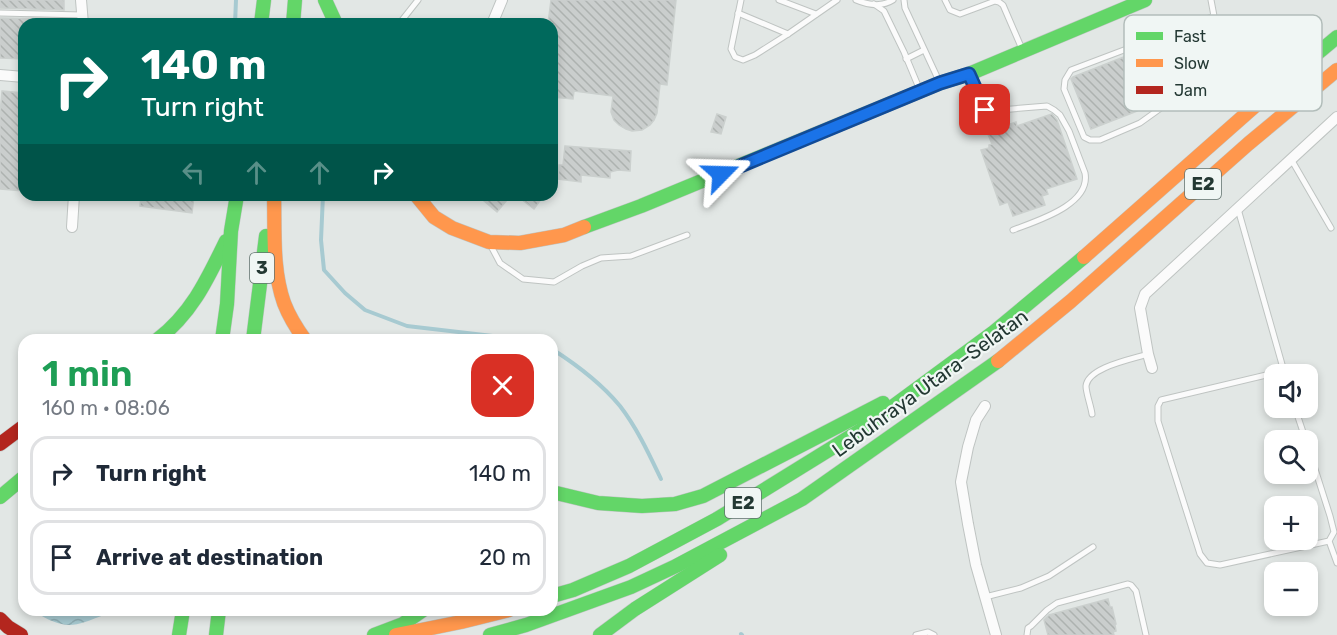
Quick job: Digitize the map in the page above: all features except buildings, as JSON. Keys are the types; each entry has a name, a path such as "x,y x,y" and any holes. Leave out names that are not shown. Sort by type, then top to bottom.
{"main road":[{"path":"262,18 264,0"},
{"path":"294,18 295,0"},
{"path":"325,0 333,18"},
{"path":"421,201 434,217 452,228 489,242 520,243 564,235 651,202 940,83 969,74 1145,0"},
{"name":"Lebuhraya Utara–Selatan","path":"1322,49 1337,37"},
{"name":"Lebuhraya Utara–Selatan","path":"1322,82 1337,70"},
{"name":"Lebuhraya Utara–Selatan","path":"558,594 629,566 717,519 861,430 994,332 1249,111"},
{"name":"Lebuhraya Utara–Selatan","path":"558,614 632,587 801,499 983,372 1026,339 1288,111"},
{"name":"3","path":"223,334 231,231 236,201"},
{"name":"3","path":"254,334 271,201"},
{"path":"272,201 276,265 284,303 300,334"},
{"path":"166,334 179,324 192,307 231,231"},
{"path":"558,493 598,503 642,506 675,504 703,496 864,412 921,386"},
{"path":"0,445 18,431"},
{"path":"0,498 18,482"},
{"path":"600,635 635,609 684,579 801,499"},
{"path":"179,635 181,616"},
{"path":"216,635 218,616"},
{"path":"374,635 403,624 414,616"},
{"path":"396,635 485,616"},
{"name":"Lebuhraya Utara–Selatan","path":"490,635 551,616"},
{"path":"0,619 21,635"}],"street":[{"path":"81,0 82,18"},
{"path":"494,18 502,0"},
{"path":"0,75 18,76"},
{"path":"1152,368 1140,308 1145,294 1337,117"},
{"path":"72,227 74,201"},
{"path":"985,406 973,429 961,482 976,565 996,635"}],"lane":[{"path":"404,18 418,0"},
{"path":"741,0 731,49 735,57 742,60 755,55 837,0"},
{"path":"779,0 816,14"},
{"path":"856,0 874,4 893,0"},
{"path":"904,0 905,8 940,83"},
{"path":"945,0 950,10 960,14 995,1 999,2 1003,5 1022,51"},
{"path":"1211,0 1214,15"},
{"path":"874,4 884,11 921,91"},
{"path":"0,13 59,18"},
{"path":"738,13 788,34"},
{"path":"906,58 924,50"},
{"path":"1124,50 1071,70 1065,80 1064,89 1084,137 1090,140 1100,140 1140,123 1157,111"},
{"path":"969,74 987,111 1047,106 1060,115 1069,131 1085,173 1086,180 1082,190 1063,208 1052,216 1013,230"},
{"path":"1291,159 1331,228"},
{"path":"1238,209 1281,364"},
{"path":"489,242 500,263 523,279 554,282 601,258 631,256 687,235"},
{"path":"1092,414 1086,388 1091,376 1101,369 1148,354"},
{"path":"1264,377 1161,400 1158,406 1158,421 1200,554 1207,563 1220,564 1329,541 1334,532 1318,478"},
{"path":"1329,541 1337,563"},
{"path":"985,597 1021,588 1049,576 1093,547"},
{"path":"1027,635 1028,628 1058,603 1128,584 1136,591 1146,635"},
{"path":"916,635 928,632 934,635"}],"water":[{"path":"43,616 101,616 69,625"}],"waterway":[{"path":"235,18 236,0"},
{"path":"323,201 321,240 324,270 345,293 365,310 407,326 476,334"},
{"path":"558,353 588,375 620,406 637,432 661,479"}],"traffic: fast":[{"path":"262,18 264,0"},
{"path":"294,18 295,0"},
{"path":"325,0 333,18"},
{"path":"584,227 641,206 940,83 969,74 1145,0"},
{"path":"1322,50 1337,37"},
{"path":"223,334 231,231 236,201"},
{"path":"254,334 266,236"},
{"path":"164,334 180,319 198,295 226,241"},
{"path":"558,594 629,566 717,519 861,430 994,332 1084,257"},
{"path":"558,613 631,587 676,566 802,499 998,361"},
{"path":"558,493 598,503 642,506 675,504 703,496 883,403"},
{"path":"0,497 18,482"},
{"path":"600,635 635,609 720,555"},
{"path":"179,635 182,616"},
{"path":"216,635 218,616"},
{"path":"374,635 403,624 414,616"},
{"path":"490,635 551,616"}],"traffic: slow":[{"path":"1322,82 1337,70"},
{"path":"1084,257 1249,111"},
{"path":"998,361 1071,301 1288,111"},
{"path":"274,201 275,250 280,290 288,313 301,334"},
{"path":"421,201 434,217 452,228 489,242 520,243 564,235 584,227"},
{"path":"396,635 485,616"}],"traffic: jam":[{"path":"0,444 18,430"},
{"path":"0,619 21,635"}],"route":[{"path":"721,174 940,83 969,74 985,110"}]}
